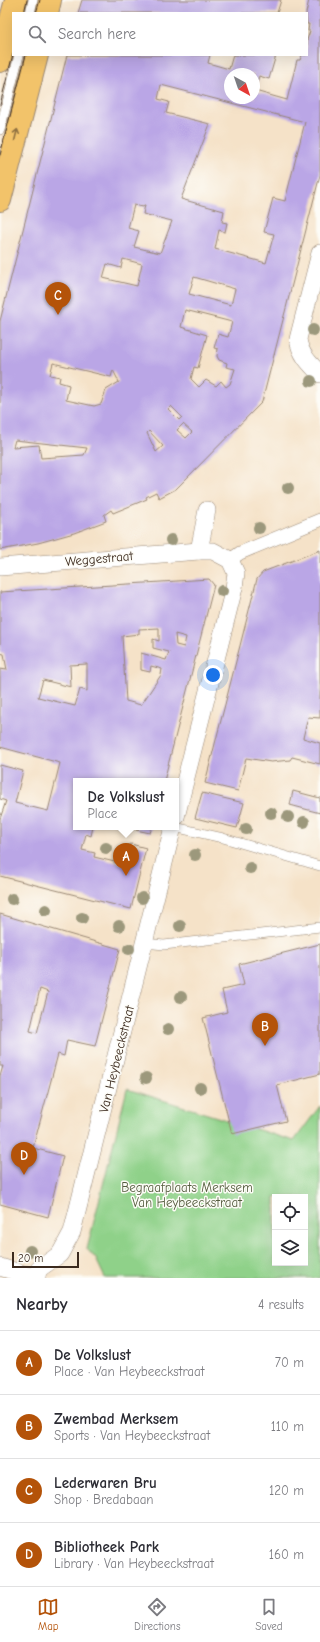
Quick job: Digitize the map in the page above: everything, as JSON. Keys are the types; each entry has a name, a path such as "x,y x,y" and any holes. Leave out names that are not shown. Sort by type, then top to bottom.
{"main road":[{"path":"13,12 16,0"},
{"path":"47,12 50,0"},
{"path":"0,61 12,15"},
{"path":"0,200 37,56"}],"street":[{"path":"320,252 298,339 300,350 308,362 320,374"},
{"path":"199,551 207,510"},
{"path":"179,805 234,588 236,573 230,560 240,553 320,520"},
{"name":"Weggestraat","path":"0,567 199,551 213,551 230,560"},
{"name":"Van Heybeeckstraat","path":"37,1278 39,1269 60,1254 72,1232 173,830"},
{"path":"0,1268 37,1278"}],"lane":[{"path":"30,12 33,0"},
{"path":"0,130 19,56"},
{"path":"179,828 223,838 320,866"},
{"path":"145,943 164,945 320,927"}],"green space":[{"name":"Begraafplaats Merksem Van Heybeeckstraat","path":"127,1089 294,1141 320,1106 320,1278 105,1278 96,1259 87,1249"}],"building":[{"path":"82,0 281,0 277,12 78,12"},
{"path":"309,0 320,0 320,175 262,402 176,489 159,498 156,492 146,497 147,499 113,513 111,510 104,515 106,521 74,533 38,543 0,550 0,321 67,56 210,56 208,63 226,68 224,68 224,101 161,85 158,99 169,102 166,113 210,124 181,199 224,211 222,222 227,223 225,232 219,230 215,249 266,263 274,234 264,232 273,198 285,201 305,122 235,104 260,104 260,92 287,100 297,60 300,60 302,56 308,56 308,37 310,31 308,31 308,12 306,12","holes":["134,205 143,207 145,205 143,214 172,221 160,253 134,247 139,231 128,228","123,259 142,264 137,286 103,278 107,264 121,268","194,277 235,289 231,305 189,294","185,310 232,322 228,337 218,334 214,348 218,349 217,356 219,360 227,363 226,367 235,369 230,384 226,387 221,381 216,386 206,380 199,387 191,379 194,367 198,368 207,335 181,327","53,363 111,377 113,370 119,382 106,390 101,404 94,406 66,400 69,385 59,382 60,377 50,375","171,406 182,417 179,420 168,409","183,424 192,432 186,438 177,430","149,431 163,446 156,452 147,433","15,440 87,448 84,455 41,458 39,445 13,447"]},
{"path":"233,56 276,56 269,79 260,76 260,68 229,68"},
{"path":"320,550 320,718 308,717 303,738 320,743 320,764 292,757 290,760 271,762 246,758 238,791 205,783 257,579 263,572"},
{"path":"209,579 214,585 165,778 73,778 73,830 92,830 91,836 86,834 82,850 95,853 94,857 123,864 127,846 131,844 146,848 131,909 0,876 0,819 6,801 0,799 0,765 23,771 15,803 48,811 60,763 0,747 0,669 7,670 4,654 0,653 0,592","holes":["159,628 159,641 153,639 153,648 169,652 166,660 141,653 141,670 150,672 151,666 162,669 161,675 141,705 126,701 122,636 139,634 139,629","175,634 186,637 184,647 176,645","87,664 87,691 80,689 75,706 38,697 43,680 71,687 70,665"]},
{"path":"293,791 320,798 320,813 290,805"},
{"path":"202,793 244,803 237,828 195,818"},
{"path":"136,830 151,830 150,833"},
{"path":"0,914 120,949 95,1046 67,1040 64,1056 58,1054 33,1148 63,1156 48,1217 0,1204 0,1076 3,1066 0,1066","holes":["40,989 48,992 37,1033 30,1031"]},
{"path":"320,944 320,1074 277,1085 286,1121 232,1134 203,1018 227,1012 222,990 244,985 239,964"}],"tram line":[{"path":"24,12 27,0"},
{"path":"36,12 40,0"},
{"path":"0,105 12,56"},
{"path":"0,155 26,56"}],"place":[{"name":"Lederwaren Bru","path":"58,315"},
{"name":"De Volkslust","path":"126,876"},
{"name":"Zwembad Merksem","path":"265,1046"},
{"name":"Bibliotheek Park","path":"24,1175"}]}
